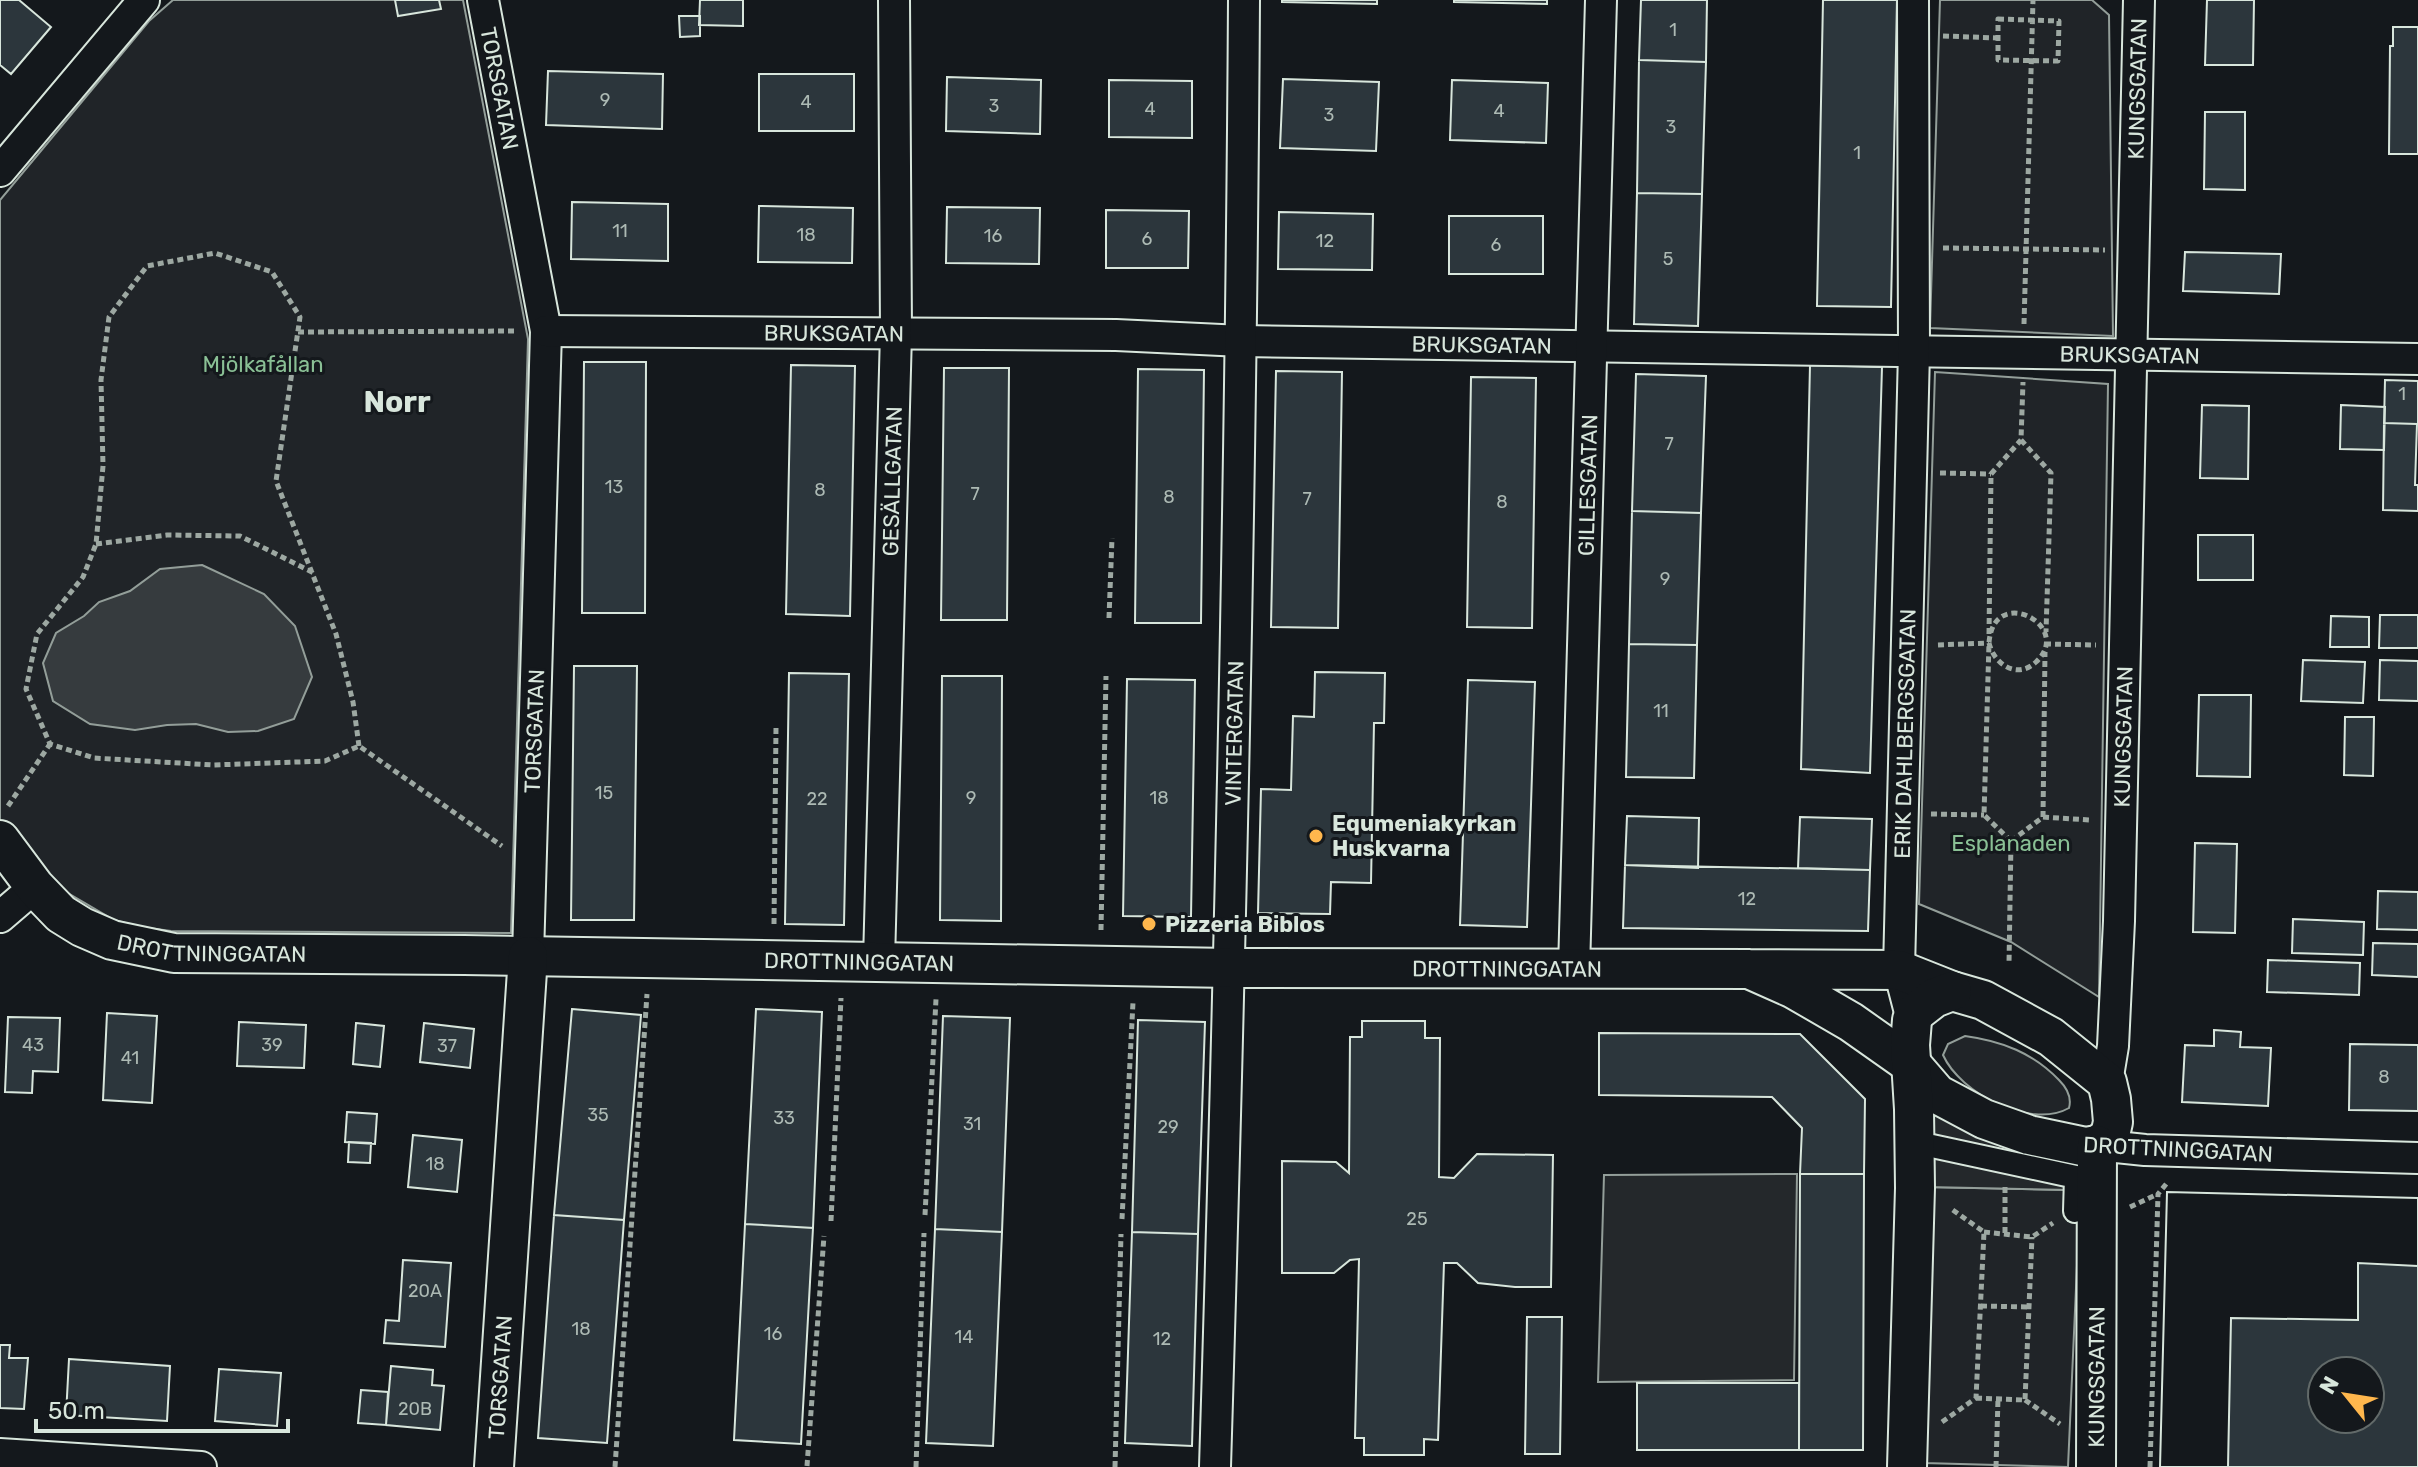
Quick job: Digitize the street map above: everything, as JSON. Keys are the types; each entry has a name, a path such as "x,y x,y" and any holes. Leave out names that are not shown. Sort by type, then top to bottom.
{"street":[{"path":"0,171 144,0"},
{"name":"TORSGATAN","path":"483,0 546,331 528,956 494,1467"},
{"name":"GESÄLLGATAN","path":"879,961 896,333 894,0"},
{"name":"VINTERGATAN","path":"1215,1467 1230,968 1242,341 1244,0"},
{"name":"GILLESGATAN","path":"1574,969 1601,0"},
{"name":"ERIK DAHLBERGSGATAN","path":"1907,1467 1915,1188 1910,1045 1912,1020 1899,970 1914,351 1913,0"},
{"name":"KUNGSGATAN","path":"2096,1467 2097,1145 2107,1139 2113,1122 2109,1091 2115,1023 2122,821 2139,0"},
{"name":"BRUKSGATAN","path":"546,331 1116,335 1242,341 2418,359"},
{"name":"DROTTNINGGATAN","path":"4,823 35,887 61,914 112,940 163,951 1230,968 1899,970 1983,1000 2051,1037 2109,1091"},
{"path":"0,917 35,887"},
{"name":"DROTTNINGGATAN","path":"1749,969 1831,1010 1912,1065 1937,1094 1984,1119 2029,1135 2086,1147 2418,1158"},
{"path":"1912,1020 1916,1012 1934,998 1952,991"},
{"path":"2109,1091 2163,1151"},
{"path":"1932,1146 2076,1177 2075,1211"},
{"path":"0,1454 201,1467"}],"path":[{"path":"1984,815 1991,474 2021,440 2033,0"},
{"path":"1998,19 2032,20 2059,21 2058,61 1998,60 1998,19"},
{"path":"1914,35 1998,38"},
{"path":"1914,248 2134,251"},
{"path":"359,746 325,761 213,765 94,758 50,744 26,689 37,634 83,577 96,544 103,466 101,380 109,317 147,266 215,253 272,272 300,317 276,481 314,573 339,647 353,702 359,746 505,848"},
{"path":"298,332 546,331"},
{"path":"2021,440 2051,473 2043,817"},
{"path":"1911,473 1991,474"},
{"path":"96,544 167,535 240,536 314,573"},
{"path":"1109,618 1112,538"},
{"path":"1989,634 2000,619 2016,612 2034,618 2045,632"},
{"path":"1989,643 1995,659 2002,665 2019,670 2036,663 2045,646"},
{"path":"1907,646 1989,643"},
{"path":"2045,646 2125,645"},
{"path":"1101,930 1106,676"},
{"path":"774,924 776,727"},
{"path":"4,823 50,744"},
{"path":"1902,813 1984,815 2011,841 2009,964"},
{"path":"2011,841 2043,817 2122,821"},
{"path":"615,1467 634,1224 647,994"},
{"path":"831,1221 841,998"},
{"path":"925,1215 936,998"},
{"path":"1122,1219 1133,1001"},
{"path":"2150,1467 2158,1194 2173,1173 2163,1151"},
{"path":"1948,1207 1984,1232 2032,1237 2075,1211"},
{"path":"1976,1398 1984,1232"},
{"path":"916,1467 924,1233"},
{"path":"1115,1467 1121,1234"},
{"path":"807,1466 824,1236"},
{"path":"1930,1431 1976,1398 2025,1400 2032,1237"},
{"path":"1981,1306 2029,1307"},
{"path":"1996,1467 1998,1399"}],"green space":[{"name":"Mjölkafållan","path":"173,0 463,0 528,339 511,933 171,931 141,927 114,920 32,872 0,824 0,200 149,21"},
{"path":"1940,0 2092,0 2109,15 2113,336 1930,328"},
{"name":"Esplanaden","path":"1935,372 2108,384 2099,997 2011,942 1919,904"},
{"path":"1965,1036 2004,1045 2039,1062 2064,1086 2069,1096 2069,1108 2053,1114 2035,1114 2016,1111 1980,1094 1964,1082 1943,1055 1948,1044"},
{"path":"1927,1187 2070,1190 2079,1221 2068,1467 1924,1463"}],"shaded area":[{"path":"202,565 264,594 295,626 312,677 294,719 258,731 228,732 196,724 135,730 90,724 53,701 43,663 56,633 84,616 99,602 130,591 160,569"},
{"path":"1942,1115 2057,1165 2082,1167 2079,1221 2068,1221 2069,1190 1927,1187 1928,1120"},
{"path":"1797,1174 1794,1380 1598,1382 1604,1175"}],"building":[{"path":"0,0 19,0 51,27 11,74 0,65"},
{"path":"395,0 439,0 441,9 398,16"},
{"path":"700,0 743,0 743,26 699,25"},
{"path":"1377,0 1377,4 1282,2"},
{"path":"1547,0 1547,4 1454,2"},
{"path":"1641,0 1707,0 1706,62 1639,60"},
{"path":"1823,0 1897,0 1891,307 1817,306"},
{"path":"2207,0 2254,0 2253,65 2205,65"},
{"path":"679,16 700,16 700,36 680,37"},
{"path":"2393,27 2418,27 2418,154 2389,154 2390,46 2393,46"},
{"path":"1639,60 1706,62 1702,194 1637,193"},
{"path":"548,71 663,74 662,129 546,125"},
{"path":"759,74 854,74 854,131 759,131"},
{"path":"947,77 1041,80 1040,134 946,131"},
{"path":"1283,79 1379,82 1376,151 1280,148"},
{"path":"1109,80 1192,81 1192,138 1109,137"},
{"path":"1452,80 1548,83 1546,143 1450,140"},
{"path":"2205,112 2245,112 2245,190 2204,189"},
{"path":"1637,193 1702,194 1698,326 1634,324"},
{"path":"572,202 668,204 668,261 571,259"},
{"path":"759,206 853,208 852,263 758,262"},
{"path":"947,207 1040,208 1039,264 946,263"},
{"path":"1106,210 1189,211 1188,268 1106,268"},
{"path":"1279,212 1373,214 1372,270 1278,269"},
{"path":"1449,216 1543,216 1543,274 1449,274"},
{"path":"2185,252 2281,254 2279,294 2183,291"},
{"path":"584,362 646,362 645,613 582,613"},
{"path":"791,365 855,366 850,616 786,614"},
{"path":"1810,365 1882,367 1870,773 1801,769"},
{"path":"944,368 1009,368 1007,620 941,620"},
{"path":"1138,369 1204,370 1201,623 1135,623"},
{"path":"1276,371 1342,372 1338,628 1271,627"},
{"path":"1636,374 1706,376 1701,513 1632,511"},
{"path":"1471,377 1536,378 1532,628 1467,627"},
{"path":"2385,380 2418,381 2418,424 2384,423"},
{"path":"2202,405 2249,406 2248,479 2200,478"},
{"path":"2341,405 2385,407 2384,450 2340,449"},
{"path":"2384,423 2417,424 2415,485 2418,485 2418,511 2383,510"},
{"path":"1632,511 1701,513 1697,645 1629,644"},
{"path":"2198,535 2253,535 2253,580 2198,580"},
{"path":"2380,615 2418,615 2418,648 2379,648"},
{"path":"2331,616 2369,617 2369,647 2330,647"},
{"path":"1629,644 1697,645 1694,778 1626,777"},
{"path":"2303,660 2365,662 2363,703 2301,701"},
{"path":"2380,660 2418,661 2418,701 2379,700"},
{"path":"574,666 637,666 634,920 571,920"},
{"name":"Equmeniakyrkan Huskvarna","path":"1315,672 1385,673 1384,723 1374,723 1371,883 1331,882 1330,914 1258,913 1261,789 1291,790 1293,716 1314,717"},
{"path":"789,673 849,674 844,925 785,924"},
{"path":"942,676 1002,676 1001,921 940,920"},
{"path":"1127,679 1195,680 1191,917 1123,916"},
{"path":"1468,680 1535,682 1527,927 1460,925"},
{"path":"2199,695 2251,695 2250,777 2197,776"},
{"path":"2345,717 2374,717 2373,776 2344,775"},
{"path":"1627,816 1699,818 1698,868 1625,865"},
{"path":"1800,817 1872,819 1870,870 1798,868"},
{"path":"2195,843 2237,844 2235,933 2193,932"},
{"path":"1625,865 1870,870 1868,931 1623,928"},
{"path":"2378,891 2418,892 2418,930 2377,929"},
{"path":"2293,919 2364,922 2363,955 2292,953"},
{"path":"2373,943 2418,944 2418,977 2372,975"},
{"path":"2268,960 2360,963 2359,995 2267,992"},
{"path":"572,1009 641,1015 624,1220 554,1215"},
{"path":"756,1009 822,1012 813,1228 745,1224"},
{"path":"107,1013 157,1016 152,1103 103,1100"},
{"path":"943,1016 1010,1018 1002,1232 935,1229"},
{"path":"8,1017 60,1018 58,1072 33,1071 32,1093 5,1092"},
{"path":"1138,1020 1205,1022 1198,1234 1132,1232"},
{"path":"1362,1021 1425,1021 1425,1038 1440,1038 1439,1177 1454,1178 1477,1154 1553,1155 1551,1287 1478,1283 1457,1263 1444,1263 1438,1440 1424,1439 1424,1455 1364,1455 1364,1438 1355,1438 1359,1259 1350,1260 1334,1273 1282,1273 1282,1161 1336,1162 1349,1173 1350,1037 1362,1037"},
{"path":"239,1022 306,1025 304,1068 237,1066"},
{"path":"356,1023 384,1026 380,1067 353,1064"},
{"path":"424,1023 474,1029 470,1068 420,1062"},
{"path":"2214,1030 2241,1032 2240,1047 2271,1048 2268,1106 2182,1102 2185,1045 2214,1046"},
{"path":"1599,1033 1800,1034 1865,1099 1864,1174 1800,1174 1802,1128 1772,1097 1599,1095"},
{"path":"2350,1044 2418,1045 2418,1111 2349,1110"},
{"path":"347,1112 377,1114 375,1144 345,1142"},
{"path":"413,1135 462,1140 457,1192 408,1187"},
{"path":"349,1142 371,1143 370,1163 348,1162"},
{"path":"1800,1174 1864,1174 1863,1450 1799,1450"},
{"path":"2167,1192 2418,1198 2418,1467 2160,1467"},
{"path":"2167,1192 2418,1198 2418,1266 2358,1263 2358,1320 2231,1318 2228,1467 2160,1467"},
{"path":"554,1215 624,1220 607,1443 538,1438"},
{"path":"745,1224 813,1228 801,1444 734,1440"},
{"path":"935,1229 1002,1232 993,1446 926,1443"},
{"path":"1132,1232 1198,1234 1192,1446 1125,1443"},
{"path":"403,1260 451,1263 445,1347 384,1343 386,1320 399,1321"},
{"path":"1527,1317 1562,1317 1560,1454 1525,1454"},
{"path":"0,1345 10,1345 9,1358 28,1358 24,1409 0,1408"},
{"path":"69,1359 170,1366 167,1421 66,1415"},
{"path":"391,1366 433,1370 432,1385 444,1386 440,1430 386,1425"},
{"path":"219,1369 281,1373 277,1426 215,1421"},
{"path":"1637,1383 1799,1383 1799,1450 1637,1450"},
{"path":"361,1390 388,1392 386,1425 358,1423"}],"place":[{"name":"Equmeniakyrkan Huskvarna","path":"1316,836"},
{"name":"Pizzeria Biblos","path":"1149,924"}],"district":[{"name":"Norr","path":"397,402"}]}
